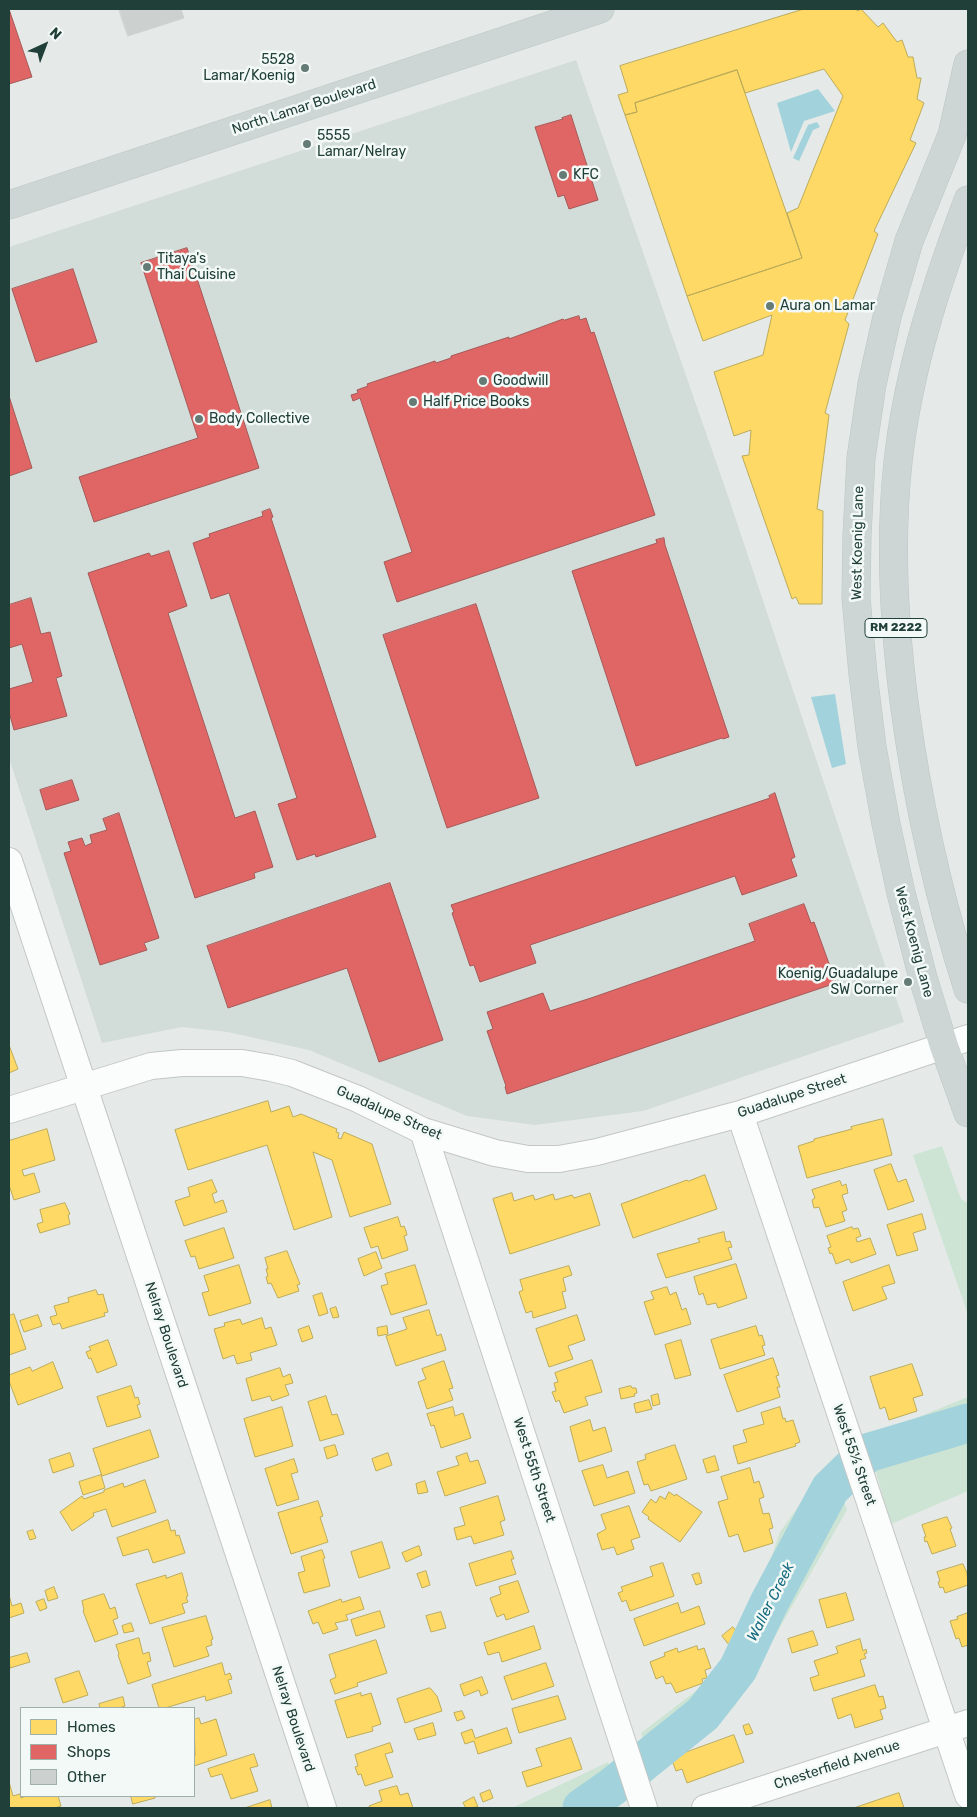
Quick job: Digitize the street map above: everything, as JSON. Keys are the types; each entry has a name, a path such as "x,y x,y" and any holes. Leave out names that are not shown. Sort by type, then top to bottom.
{"main road":[{"name":"North Lamar Boulevard","path":"9,206 600,9"},
{"name":"West Koenig Lane","path":"968,64 952,134 909,241 887,317 872,384 861,458 856,598 862,674 872,747 901,894 923,978 956,1042 968,1113"},
{"name":"RM 2222","path":"968,200 944,264 925,324 912,379 898,462 893,532 894,597 900,669 909,739 938,882 968,989"}],"street":[{"name":"Nelray Boulevard","path":"9,861 323,1808"},
{"name":"Guadalupe Street","path":"9,1110 151,1066 182,1063 242,1063 278,1070 327,1086 423,1131 499,1154 528,1159 559,1159 598,1152 740,1114 956,1042"},
{"name":"West 55½ Street","path":"740,1114 862,1479 957,1726 968,1795"},
{"name":"West 55th Street","path":"423,1131 640,1796"},
{"name":"Chesterfield Avenue","path":"705,1808 957,1726"}],"shaded area":[{"path":"576,60 728,496 904,1022 643,1111 535,1125 467,1116 309,1050 228,1032 182,1027 102,1043 9,758 9,247"}],"green space":[{"path":"942,1146 961,1199 968,1203 968,1315 913,1155"},
{"path":"968,1397 968,1491 891,1524 866,1438"},
{"path":"830,1462 847,1510 735,1706 653,1770 641,1733 710,1680 744,1636 780,1532"},
{"path":"608,1762 619,1800 610,1808 512,1808"}],"water":[{"path":"818,89 835,111 804,121 791,152 777,103"},
{"path":"817,122 820,127 813,130 799,161 793,158 808,125"},
{"path":"835,694 846,764 832,768 811,697"}],"building: Homes":[{"name":"Aura on Lamar","path":"804,9 855,9 858,11 861,9 878,27 883,23 897,42 902,40 908,57 913,57 917,78 921,78 917,99 924,103 910,140 916,143 874,231 878,234 845,320 849,324 825,413 829,415 817,509 823,511 822,604 799,604 796,597 792,599 742,456 749,455 751,430 734,436 714,372 763,355 772,315 703,341 687,296 802,258 787,213 798,208 843,96 824,69 745,93 737,70 635,103 637,112 625,115 618,95 628,92 620,66"},
{"path":"737,70 802,258 687,296 625,115 637,112 635,103"},
{"path":"9,1045 18,1069 9,1073"},
{"path":"268,1101 271,1112 289,1106 293,1117 301,1114 337,1129 336,1132 339,1133 338,1138 341,1139 344,1132 372,1144 391,1204 350,1217 332,1160 313,1152 332,1217 294,1230 267,1145 188,1170 175,1130"},
{"path":"883,1119 892,1155 807,1178 798,1146 814,1141 814,1139 852,1129 851,1127"},
{"path":"47,1129 55,1160 22,1170 24,1176 34,1173 40,1192 14,1200 9,1185 9,1141"},
{"path":"891,1164 898,1182 906,1179 914,1201 888,1210 874,1170"},
{"path":"705,1175 717,1209 633,1238 621,1204"},
{"path":"212,1180 217,1192 212,1194 215,1203 223,1200 227,1212 184,1226 175,1201 190,1196 188,1188"},
{"path":"840,1181 842,1186 846,1184 848,1193 842,1195 847,1210 842,1212 845,1221 826,1227 819,1207 814,1208 812,1200 815,1198 812,1190"},
{"path":"512,1193 514,1201 533,1195 535,1200 553,1194 555,1200 572,1195 574,1198 590,1193 600,1225 510,1254 493,1199"},
{"path":"65,1203 70,1214 68,1215 70,1224 40,1233 37,1224 43,1222 40,1210"},
{"path":"922,1214 926,1229 913,1233 918,1250 897,1256 887,1225"},
{"path":"398,1217 401,1227 404,1226 406,1231 407,1235 404,1236 408,1250 382,1259 378,1246 371,1248 364,1228"},
{"path":"852,1227 853,1229 858,1228 861,1236 856,1238 857,1242 870,1238 876,1254 851,1263 849,1259 836,1264 828,1248 831,1247 827,1236"},
{"path":"224,1228 234,1258 199,1269 195,1256 191,1257 185,1241"},
{"path":"724,1232 726,1242 730,1241 732,1247 728,1248 732,1259 666,1278 657,1254 700,1242 698,1239"},
{"path":"287,1251 300,1284 297,1285 299,1291 278,1298 271,1283 268,1284 266,1269 268,1269 265,1258"},
{"path":"376,1252 382,1268 364,1276 358,1259"},
{"path":"736,1264 747,1298 718,1308 716,1303 707,1305 703,1293 699,1295 694,1277"},
{"path":"239,1265 251,1303 209,1316 202,1293 209,1291 204,1276"},
{"path":"415,1265 427,1304 391,1315 381,1286 388,1284 385,1274"},
{"path":"889,1265 895,1283 882,1287 887,1299 853,1311 843,1282"},
{"path":"569,1266 572,1275 563,1278 566,1291 562,1292 566,1308 533,1318 532,1311 526,1313 519,1292 523,1290 520,1280"},
{"path":"667,1287 670,1295 676,1292 682,1310 686,1308 691,1324 655,1335 644,1302 654,1299 651,1292"},
{"path":"96,1290 98,1295 103,1294 108,1312 104,1313 105,1316 62,1329 60,1323 53,1325 50,1317 57,1315 54,1306 69,1302 68,1298"},
{"path":"322,1293 328,1313 319,1316 313,1296"},
{"path":"336,1307 339,1317 333,1318 330,1309"},
{"path":"429,1310 437,1336 441,1334 446,1350 396,1366 386,1336 407,1329 403,1318"},
{"path":"14,1314 26,1349 9,1355 9,1316"},
{"path":"38,1315 42,1326 24,1332 20,1321"},
{"path":"577,1315 585,1340 568,1346 573,1359 549,1367 536,1329"},
{"path":"262,1318 265,1329 271,1327 277,1345 250,1353 252,1360 237,1364 234,1355 223,1359 214,1329 225,1326 224,1323 240,1319 242,1324"},
{"path":"309,1326 313,1338 302,1342 298,1330"},
{"path":"387,1326 388,1334 378,1336 377,1328"},
{"path":"756,1326 759,1336 762,1335 765,1345 762,1346 765,1355 720,1369 711,1340"},
{"path":"108,1340 117,1365 97,1373 91,1358 89,1359 86,1352 91,1350 89,1347"},
{"path":"681,1340 691,1375 675,1379 665,1345"},
{"path":"773,1358 779,1375 776,1376 780,1387 777,1387 780,1397 737,1412 724,1375"},
{"path":"592,1360 602,1392 585,1397 588,1405 564,1413 559,1400 556,1402 552,1392 556,1391 554,1383 558,1382 555,1373"},
{"path":"444,1361 453,1388 449,1389 453,1400 427,1409 418,1382 426,1379 422,1369"},
{"path":"53,1362 63,1388 18,1405 9,1381 9,1375 30,1367 32,1371"},
{"path":"912,1364 923,1395 913,1398 917,1411 889,1420 885,1407 880,1409 870,1377"},
{"path":"280,1368 283,1377 290,1374 293,1383 285,1385 289,1395 272,1401 270,1396 252,1401 246,1379"},
{"path":"131,1386 135,1398 138,1397 140,1404 137,1405 141,1417 107,1427 97,1397"},
{"path":"631,1386 636,1388 637,1393 634,1394 635,1396 621,1399 619,1389"},
{"path":"658,1394 660,1404 653,1406 651,1396"},
{"path":"326,1396 332,1415 337,1414 344,1434 320,1441 308,1402"},
{"path":"649,1400 652,1409 636,1413 634,1404"},
{"path":"282,1407 293,1446 255,1457 244,1419"},
{"path":"453,1407 455,1416 463,1413 471,1438 441,1448 434,1425 431,1426 427,1414"},
{"path":"780,1407 783,1419 785,1418 786,1422 793,1420 800,1442 795,1444 796,1446 738,1464 733,1446 747,1442 743,1430 764,1424 761,1413"},
{"path":"590,1420 593,1431 605,1427 612,1451 579,1462 570,1427"},
{"path":"150,1430 159,1457 102,1476 93,1449"},
{"path":"335,1445 338,1455 327,1459 324,1448"},
{"path":"675,1445 687,1479 651,1491 648,1484 644,1485 637,1462 646,1459 645,1455"},
{"path":"70,1453 74,1466 53,1473 49,1460"},
{"path":"388,1453 392,1465 376,1471 372,1459"},
{"path":"467,1453 470,1462 478,1460 486,1483 445,1496 437,1472 459,1465 456,1457"},
{"path":"715,1456 719,1470 707,1473 703,1460"},
{"path":"294,1459 298,1472 291,1474 299,1499 277,1506 265,1469"},
{"path":"603,1465 607,1478 628,1471 635,1493 594,1506 582,1471"},
{"path":"750,1468 754,1483 759,1481 764,1497 759,1499 763,1514 769,1513 773,1528 769,1529 773,1543 744,1552 738,1534 729,1537 718,1502 728,1499 721,1477"},
{"path":"101,1475 105,1488 83,1495 79,1482"},
{"path":"145,1480 156,1512 112,1527 106,1509 93,1513 94,1516 72,1531 60,1512 82,1496 84,1499 123,1483 124,1487"},
{"path":"425,1481 428,1492 418,1494 416,1484"},
{"path":"669,1492 675,1496 676,1494 702,1512 680,1542 648,1519 649,1517 642,1512 651,1499 656,1503 660,1496 665,1499"},
{"path":"498,1496 505,1520 500,1522 504,1535 474,1544 471,1536 457,1540 454,1528 465,1525 460,1508"},
{"path":"318,1501 323,1516 320,1517 328,1542 291,1554 278,1513"},
{"path":"629,1506 640,1537 631,1540 634,1549 617,1555 614,1547 602,1550 597,1534 606,1529 601,1515"},
{"path":"947,1517 952,1528 950,1529 956,1546 932,1554 927,1541 925,1542 924,1537 926,1537 922,1525"},
{"path":"168,1520 171,1531 175,1530 176,1536 179,1535 185,1553 153,1563 148,1549 123,1556 117,1538"},
{"path":"33,1530 36,1538 30,1540 27,1532"},
{"path":"382,1542 390,1568 359,1578 351,1552"},
{"path":"419,1546 422,1555 406,1562 402,1553"},
{"path":"322,1550 330,1586 304,1593 298,1573 305,1571 301,1557"},
{"path":"511,1551 514,1559 511,1559 516,1574 476,1586 469,1564"},
{"path":"663,1563 674,1596 630,1611 626,1600 622,1602 618,1593 623,1591 621,1587 653,1576 650,1567"},
{"path":"963,1564 967,1573 968,1585 945,1593 943,1587 940,1588 937,1572"},
{"path":"426,1571 430,1585 422,1588 417,1574"},
{"path":"182,1573 188,1596 186,1597 188,1602 182,1604 185,1613 150,1624 136,1584 166,1575 166,1578"},
{"path":"699,1573 702,1583 696,1585 692,1575"},
{"path":"518,1581 529,1612 506,1620 504,1614 497,1617 490,1598 501,1594 499,1587"},
{"path":"54,1587 58,1598 48,1601 45,1591"},
{"path":"846,1593 854,1620 827,1628 819,1600"},
{"path":"104,1594 110,1609 115,1607 118,1618 113,1620 118,1634 95,1642 83,1611 82,1601"},
{"path":"9,1595 12,1606 21,1603 24,1613 9,1618"},
{"path":"360,1597 364,1609 346,1615 348,1620 335,1623 338,1629 323,1634 318,1622 313,1624 308,1611 341,1599 342,1602"},
{"path":"44,1599 47,1608 40,1611 36,1602"},
{"path":"678,1603 681,1613 699,1606 705,1624 644,1646 634,1619"},
{"path":"380,1611 385,1627 356,1636 351,1620"},
{"path":"441,1612 446,1628 431,1632 426,1616"},
{"path":"968,1613 968,1645 962,1647 959,1638 956,1639 950,1621"},
{"path":"206,1616 213,1639 211,1640 212,1645 206,1647 209,1656 174,1667 162,1628"},
{"path":"131,1623 134,1631 124,1633 122,1626"},
{"path":"534,1626 541,1649 502,1662 499,1652 488,1655 484,1643"},
{"path":"733,1627 740,1636 729,1645 722,1636"},
{"path":"813,1631 818,1645 792,1653 788,1639"},
{"path":"139,1638 143,1654 149,1652 151,1661 147,1662 151,1676 128,1684 116,1645"},
{"path":"860,1639 863,1651 866,1649 867,1653 864,1654 866,1658 860,1660 865,1676 814,1691 810,1678 819,1675 814,1661 838,1653 836,1647"},
{"path":"376,1640 387,1673 357,1683 358,1686 335,1694 330,1680 336,1677 329,1655"},
{"path":"697,1646 698,1650 704,1648 711,1668 705,1670 707,1678 702,1679 703,1683 676,1693 671,1683 666,1684 663,1676 656,1679 650,1662 665,1656 664,1653 677,1648 678,1652"},
{"path":"27,1653 30,1662 10,1668 9,1658"},
{"path":"222,1663 225,1675 230,1673 232,1679 228,1680 232,1693 206,1701 205,1696 168,1707 159,1707 152,1685"},
{"path":"546,1663 554,1686 512,1700 504,1677"},
{"path":"79,1671 88,1695 63,1703 55,1679"},
{"path":"482,1677 488,1693 481,1696 479,1690 464,1696 460,1685"},
{"path":"875,1685 879,1697 883,1696 886,1708 880,1710 883,1719 855,1728 851,1714 838,1719 832,1699"},
{"path":"430,1688 437,1696 442,1711 405,1723 397,1699"},
{"path":"361,1693 361,1696 371,1693 381,1724 372,1727 373,1731 347,1738 335,1701"},
{"path":"558,1696 566,1719 519,1733 512,1709"},
{"path":"123,1697 125,1706 100,1707 99,1704"},
{"path":"462,1711 465,1718 457,1721 454,1713"},
{"path":"199,1718 201,1724 216,1719 227,1755 195,1766 195,1720"},
{"path":"433,1723 436,1735 418,1740 414,1729"},
{"path":"749,1724 753,1733 746,1735 743,1726"},
{"path":"507,1728 512,1743 478,1754 474,1741 465,1744 461,1733 472,1729 475,1738"},
{"path":"734,1735 744,1762 687,1783 682,1769 676,1771 671,1758"},
{"path":"571,1738 582,1769 527,1787 522,1772 542,1766 536,1749"},
{"path":"390,1743 393,1752 385,1754 393,1777 365,1786 361,1774 358,1775 355,1767 358,1766 355,1755"},
{"path":"254,1754 258,1766 250,1768 258,1791 231,1799 222,1774 211,1777 208,1769"},
{"path":"9,1782 13,1796 20,1794 21,1798 58,1797 61,1806 55,1808 9,1808"},
{"path":"397,1786 400,1795 408,1793 413,1808 370,1808 369,1806 382,1801 379,1791"},
{"path":"490,1790 493,1798 483,1802 480,1794"},
{"path":"899,1793 904,1808 854,1808"},
{"path":"131,1797 155,1797 155,1798 133,1804"},
{"path":"474,1797 478,1807 466,1808 463,1803"},
{"path":"270,1800 272,1808 245,1808"}],"building: Shops":[{"path":"9,9 32,77 9,84"},
{"path":"571,115 598,200 569,209 564,195 558,197 535,127"},
{"path":"187,248 259,468 94,522 79,477 198,438 141,263"},
{"path":"73,269 97,342 36,362 12,289"},
{"path":"579,316 580,320 586,318 591,333 594,332 655,515 397,602 384,562 412,552 360,398 353,401 351,395 358,393 357,390 368,386 367,384 435,361 436,363 451,358 451,356 509,337 509,339 563,319"},
{"path":"9,396 32,468 9,476"},
{"path":"270,509 273,517 271,518 376,837 316,857 315,854 297,860 278,804 297,798 229,593 211,599 193,543 210,537 209,534 263,516 262,512"},
{"path":"664,538 729,737 636,766 572,571 657,543 656,540"},
{"path":"169,551 187,606 168,613 235,818 255,811 273,867 254,873 255,878 195,898 88,573 149,553 151,556"},
{"path":"31,598 41,634 50,632 62,676 56,678 67,716 14,730 9,712 9,689 33,682 22,644 9,648 9,605"},
{"path":"476,604 539,798 447,828 383,635"},
{"path":"72,780 79,800 46,810 40,790"},
{"path":"775,793 795,857 791,859 797,876 742,895 735,876 530,945 536,963 480,982 474,965 470,966 451,905 770,798 769,796"},
{"path":"119,813 159,938 144,943 147,950 100,965 64,853 71,851 68,842 82,838 85,846 92,843 90,835 107,830 103,819"},
{"path":"390,883 443,1040 379,1062 347,968 228,1008 207,946"},
{"path":"804,904 811,923 814,922 836,983 507,1094 487,1031 493,1029 487,1012 543,993 550,1011 591,998 755,941 749,924"}],"building: Other":[{"path":"119,9 181,9 184,18 128,36"}],"waterway":[{"name":"Waller Creek","path":"582,1808 612,1787 703,1714 738,1669 769,1603 830,1489 867,1453 968,1423"}],"place":[{"name":"5528 Lamar/Koenig","path":"305,68"},
{"name":"5555 Lamar/Nelray","path":"307,144"},
{"name":"KFC","path":"563,175"},
{"name":"Titaya's Thai Cuisine","path":"147,267"},
{"name":"Aura on Lamar","path":"770,306"},
{"name":"Goodwill","path":"483,381"},
{"name":"Half Price Books","path":"413,402"},
{"name":"Body Collective","path":"199,419"},
{"name":"Koenig/Guadalupe SW Corner","path":"908,982"}]}
